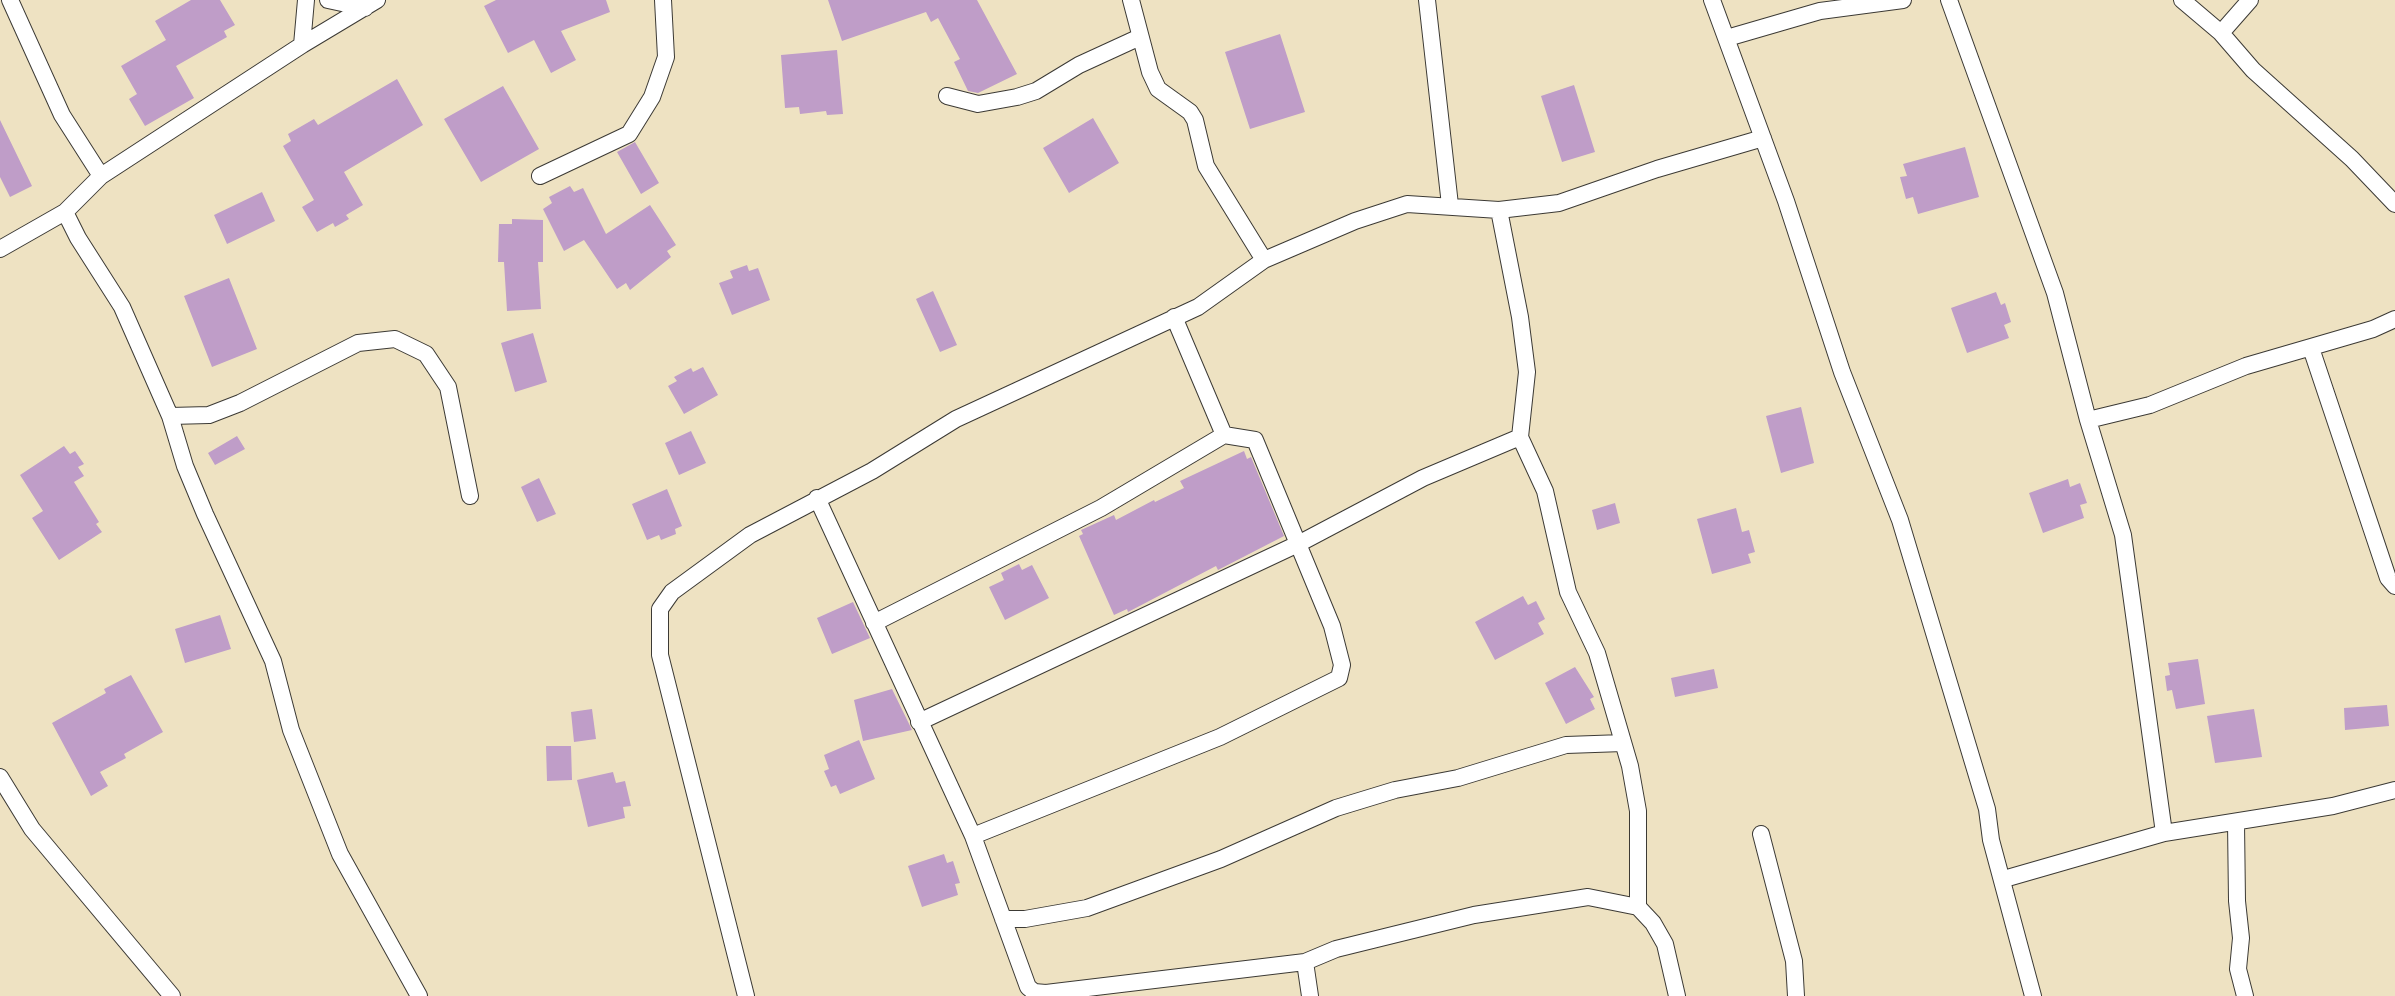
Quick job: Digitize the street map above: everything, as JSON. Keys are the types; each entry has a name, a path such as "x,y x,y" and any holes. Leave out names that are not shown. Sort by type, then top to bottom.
{"street":[{"path":"10,0 62,115 101,176"},
{"path":"302,45 306,0"},
{"path":"328,0 371,4"},
{"path":"540,176 584,158 629,134 652,97 666,57 663,0"},
{"path":"1131,0 1140,37 1158,89 1191,112 1206,166 1264,260"},
{"path":"1427,0 1450,205"},
{"path":"1712,0 1763,138 1842,372 1900,520 1987,809 1992,841 2004,878 2033,996"},
{"path":"1727,38 1820,11 1903,0"},
{"path":"1949,0 2055,293 2088,420 2123,535 2164,833"},
{"path":"2182,0 2221,33 2253,70 2352,159 2395,204"},
{"path":"2221,33 2250,0"},
{"path":"0,249 65,212 101,176 302,45 371,4"},
{"path":"947,96 978,104 1017,97 1036,91 1079,65 1140,37"},
{"path":"746,996 660,655 660,609 672,592 750,535 873,471 956,419 1198,307 1264,260 1386,209 1408,204 1499,210 1559,203 1657,169 1763,138"},
{"path":"1499,210 1520,317 1527,372 1520,437 1545,491 1567,592 1597,653 1623,743 1638,811 1638,906"},
{"path":"65,212 78,238 122,307 170,416 185,466 205,514 273,661 291,730 340,855 419,996"},
{"path":"1174,317 1224,435"},
{"path":"2088,420 2150,405 2246,366 2373,329 2395,319"},
{"path":"170,416 209,415 240,403 358,343 395,339 426,354 447,387 470,496"},
{"path":"2311,348 2388,578 2395,586"},
{"path":"874,623 1101,508 1224,435 1255,440 1300,542 1332,626 1342,665 1339,678 1220,737 973,836"},
{"path":"919,722 1300,542 1423,478 1520,437"},
{"path":"817,498 973,836 1028,987 1040,993 1305,962 1389,934 1474,915 1588,897 1638,906 1653,923 1665,944 1677,996"},
{"path":"1003,919 1025,919 1087,908 1220,859 1336,808 1395,790 1458,778 1566,745 1623,743"},
{"path":"0,776 32,829 172,996"},
{"path":"2004,878 2164,833 2236,823 2395,790"},
{"path":"2236,823 2237,901 2241,937 2238,969 2245,996"},
{"path":"1761,834 1794,961 1796,996"},
{"path":"1305,962 1310,996"}],"building":[{"path":"191,0 220,0 235,25 224,31 227,37 176,66 194,98 145,126 129,99 137,94 121,66 166,40 155,21"},
{"path":"496,0 606,0 610,12 561,31 576,60 551,73 534,40 508,53 484,6"},
{"path":"828,0 977,0 1017,74 978,93 968,91 954,62 960,59 938,18 931,22 926,12 842,41"},
{"path":"1280,34 1305,112 1250,129 1225,52"},
{"path":"837,50 843,114 827,115 826,111 800,114 799,107 785,108 781,55"},
{"path":"397,79 423,125 344,172 363,205 346,215 349,219 335,227 333,223 317,232 302,207 314,200 283,146 291,141 288,134 314,119 318,125"},
{"path":"1574,85 1595,152 1562,162 1541,96"},
{"path":"503,86 539,149 481,182 444,119"},
{"path":"1093,118 1119,163 1069,193 1043,148"},
{"path":"0,120 32,186 10,197 0,177"},
{"path":"635,142 659,183 641,194 617,152"},
{"path":"1965,147 1979,197 1918,214 1913,197 1906,199 1900,177 1907,176 1903,164"},
{"path":"570,186 574,192 583,188 606,234 650,205 676,245 667,251 671,257 630,290 626,283 617,289 584,240 564,251 543,209 552,203 549,197"},
{"path":"262,192 275,221 227,244 214,215"},
{"path":"512,219 543,220 543,262 538,262 541,309 507,311 504,262 498,262 499,224 512,224"},
{"path":"747,265 749,271 758,268 770,300 732,315 719,283 733,278 730,271"},
{"path":"229,278 257,349 212,367 184,296"},
{"path":"933,291 957,345 940,352 916,299"},
{"path":"1996,292 2001,305 2005,303 2011,322 2004,325 2009,338 1967,353 1951,308"},
{"path":"533,333 547,382 515,392 501,343"},
{"path":"703,367 718,395 684,414 668,386 677,381 674,377 691,368 693,372"},
{"path":"1801,407 1814,463 1781,473 1766,416"},
{"path":"691,431 706,463 679,475 665,443"},
{"path":"237,436 245,449 215,465 208,453"},
{"path":"64,446 70,454 75,451 84,464 78,467 84,476 74,482 99,522 96,524 102,532 59,560 32,518 43,511 20,475"},
{"path":"1244,451 1247,459 1251,457 1284,536 1218,570 1216,566 1128,612 1127,609 1114,615 1079,536 1083,534 1081,530 1114,515 1116,520 1184,488 1180,481"},
{"path":"539,478 556,514 537,522 521,487"},
{"path":"2068,479 2070,487 2080,483 2087,503 2080,505 2084,518 2043,533 2029,493"},
{"path":"667,489 682,526 675,529 676,534 661,540 659,535 647,540 632,504"},
{"path":"1615,503 1620,523 1597,530 1592,510"},
{"path":"1736,508 1742,532 1749,530 1755,552 1748,554 1751,563 1712,574 1697,519"},
{"path":"1019,564 1022,570 1032,565 1049,598 1005,620 989,587 1004,580 1001,573"},
{"path":"1523,596 1528,605 1536,601 1545,619 1538,623 1544,634 1495,660 1475,622"},
{"path":"853,602 870,638 832,654 817,618"},
{"path":"220,615 231,649 185,663 175,629"},
{"path":"2198,659 2205,704 2176,709 2172,690 2167,691 2165,676 2170,675 2168,663"},
{"path":"1575,667 1594,697 1590,699 1595,709 1566,724 1545,683"},
{"path":"1714,669 1718,688 1675,697 1671,678"},
{"path":"131,675 163,732 124,754 126,758 100,772 108,786 91,796 52,723 106,693 104,689"},
{"path":"892,689 912,730 863,741 854,700"},
{"path":"2387,705 2389,726 2345,730 2344,708"},
{"path":"592,709 596,739 574,742 571,712"},
{"path":"2254,709 2262,757 2215,763 2207,716"},
{"path":"859,740 875,779 840,794 836,785 831,787 824,771 829,769 824,755"},
{"path":"546,746 571,746 572,780 547,781"},
{"path":"613,772 616,783 625,781 631,806 623,807 625,818 588,827 577,780"},
{"path":"944,854 947,863 953,861 960,883 955,884 958,895 922,907 908,866"}]}
